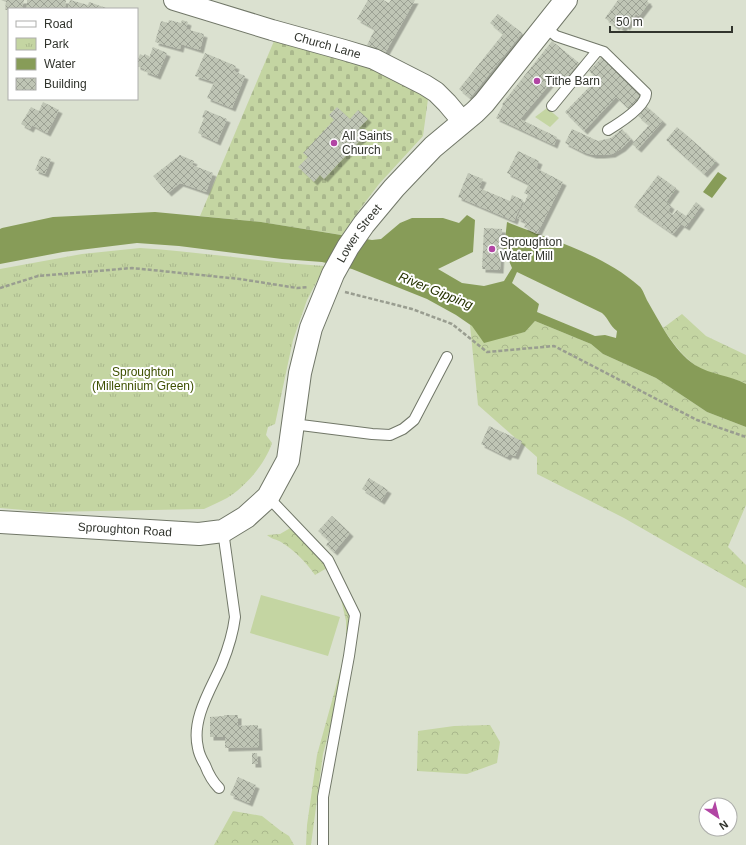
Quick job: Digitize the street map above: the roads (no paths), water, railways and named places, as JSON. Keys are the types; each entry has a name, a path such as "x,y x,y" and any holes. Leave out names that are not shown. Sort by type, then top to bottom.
{"street":[{"name":"Church Lane","path":"174,0 374,59 436,92 447,102 462,122"},
{"name":"Lower Street","path":"246,517 268,496 288,460 300,373 311,328 330,280 348,247 364,224 432,147 484,103 566,0"},
{"name":"Sproughton Road","path":"0,522 199,534 223,531 246,517"}],"lane":[{"path":"545,27 556,36 604,52 645,91 646,99 626,118 608,130"},
{"path":"552,106 598,50"},
{"path":"293,424 390,435 403,429 414,420 447,357"},
{"path":"268,496 328,560 355,615 323,797 323,845"},
{"path":"219,788 209,774 202,759 198,747 197,726 203,706 226,652 235,622 234,599 223,531"}],"water":[{"path":"718,172 727,178 712,198 703,192"},
{"name":"River Gipping","path":"155,212 261,222 372,240 381,239 400,223 412,218 443,218 459,223 467,215 475,220 473,252 438,269 462,283 484,286 504,281 512,268 504,249 507,222 593,256 625,275 639,286 668,336 687,359 701,368 746,384 746,427 707,412 656,378 603,354 591,344 535,321 525,332 484,343 472,326 456,315 427,299 352,269 322,262 282,259 179,246 137,243 63,252 0,264 0,229 53,217","holes":["517,272 602,313 617,331 616,338 605,335 595,336 537,312 539,304 512,283"]}],"place":[{"name":"Tithe Barn","path":"537,81"},
{"name":"All Saints Church","path":"334,143"},
{"name":"Sproughton Water Mill","path":"492,249"}],"park label":[{"name":"Sproughton (Millennium Green)","path":"143,379"}]}
